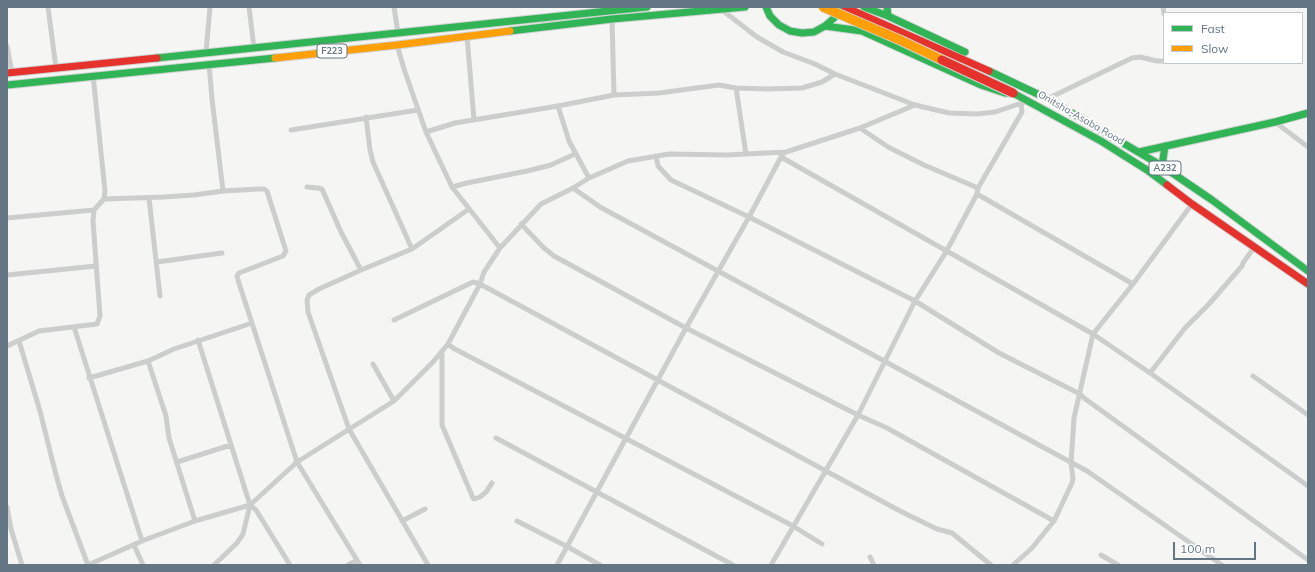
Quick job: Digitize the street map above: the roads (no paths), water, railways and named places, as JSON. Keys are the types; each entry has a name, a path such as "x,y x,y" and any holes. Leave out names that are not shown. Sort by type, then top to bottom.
{"main road":[{"name":"F223","path":"10,73 647,7"},
{"name":"F223","path":"7,85 397,45 612,19 657,11 722,10 745,7"},
{"path":"766,7 774,20 790,31 808,33 825,26 834,18 840,7"},
{"name":"Onitsha-Asaba Road","path":"823,7 900,40 1013,93 1025,102 1101,141 1147,170 1192,204 1241,236 1308,284"},
{"name":"A232","path":"845,7 1048,98 1162,166 1247,225 1308,271"},
{"path":"864,7 887,11 986,62 1013,81"},
{"path":"825,26 862,31 981,85 1005,93 1013,93"},
{"path":"1139,152 1308,113"},
{"path":"1162,166 1165,146"},
{"path":"1241,236 1247,225"}],"street":[{"path":"48,7 56,68"},
{"path":"206,52 210,7"},
{"path":"249,7 254,48"},
{"path":"394,7 398,33"},
{"path":"722,10 757,37 783,52 915,105 949,113 966,115 995,112 1025,102"},
{"path":"612,19 614,95"},
{"path":"467,36 474,120"},
{"path":"397,45 426,132 452,187 500,248"},
{"path":"7,46 10,73"},
{"path":"1048,98 1132,58 1140,57 1163,61"},
{"path":"209,64 223,190"},
{"path":"426,132 455,123 614,95 659,93 719,85 736,88 802,88 822,82 835,74"},
{"path":"7,346 40,331 96,324 99,320 100,316 93,221 94,210 104,199 105,183 93,75"},
{"path":"736,88 746,154"},
{"path":"771,565 858,415 915,301 946,252 977,194 978,188 1022,112 1025,102"},
{"path":"19,341 40,411 62,496 88,565 194,520 250,505 297,462 394,401 433,362 448,344 480,284 484,272 500,248 541,204 589,178 628,161 669,154 727,155 786,152 860,128 915,105"},
{"path":"558,106 569,140 589,178"},
{"path":"292,130 366,117 418,110"},
{"path":"366,117 373,162 412,248"},
{"path":"1274,122 1308,147"},
{"path":"860,128 888,147 924,165 978,188"},
{"path":"557,565 686,328 781,157 786,152"},
{"path":"452,187 551,165 576,154"},
{"path":"656,156 658,166 671,180 749,217 915,301 999,353 1080,394 1308,560"},
{"path":"781,157 946,252 1093,334 1308,486"},
{"path":"307,187 322,189 341,232 361,270"},
{"path":"573,188 600,207 1088,471 1222,565"},
{"path":"104,199 194,195 223,190 264,189 267,191 286,245 286,251 283,256 239,273 237,276 297,462 360,565"},
{"path":"977,194 1132,284"},
{"path":"150,198 160,296"},
{"path":"1013,565 1031,549 1054,521 1072,483 1074,418 1093,334 1192,204"},
{"path":"428,565 349,429 308,312 307,300 309,295 319,289 412,248 469,209"},
{"path":"7,218 94,210"},
{"path":"521,224 549,253 686,328 858,415 887,428 1054,521"},
{"path":"1150,373 1185,328 1209,304 1242,266 1243,262 1254,246"},
{"path":"156,262 222,253"},
{"path":"7,275 96,266"},
{"path":"394,320 473,282 480,284 900,511 937,528 952,533 990,565"},
{"path":"89,378 148,361 198,340 252,323"},
{"path":"74,327 142,541"},
{"path":"198,340 250,505 243,534 237,543 214,565"},
{"path":"448,344 453,348 793,526 822,544"},
{"path":"442,351 442,425 473,498 480,497 486,492 492,483"},
{"path":"148,361 166,416 169,438 194,520"},
{"path":"373,364 394,401"},
{"path":"1254,376 1308,415"},
{"path":"496,438 733,565"},
{"path":"177,462 231,445"},
{"path":"250,505 256,510 290,565"},
{"path":"7,508 11,529 22,565"},
{"path":"402,521 425,509"},
{"path":"517,521 600,565"},
{"path":"134,545 143,565"},
{"path":"1101,555 1118,565"},
{"path":"870,557 874,565"},
{"path":"348,565 357,560"}]}
